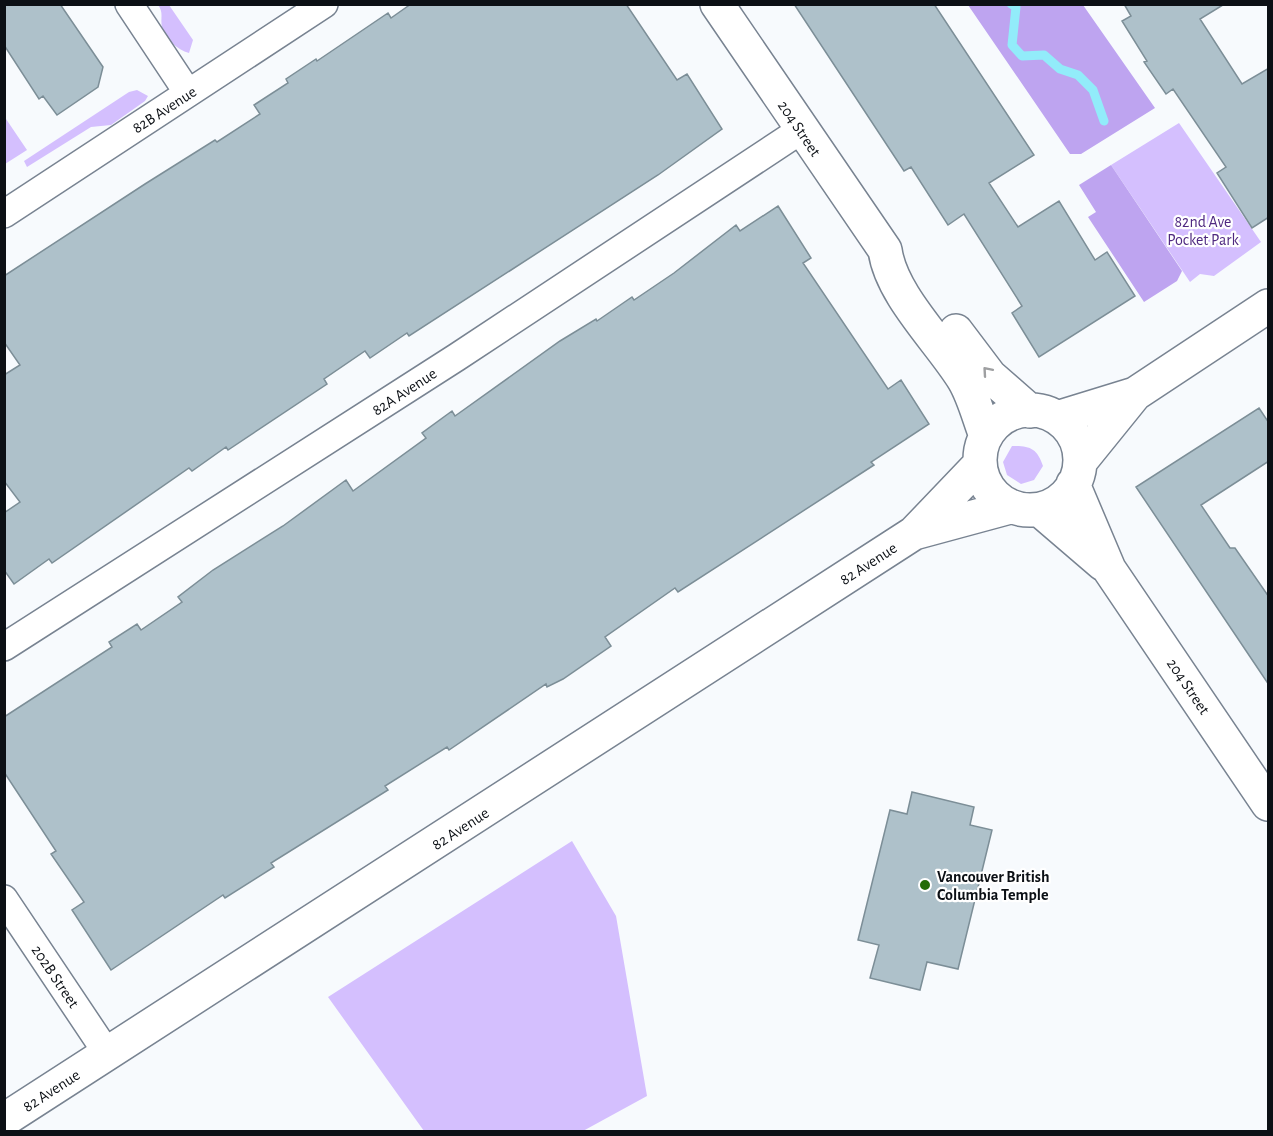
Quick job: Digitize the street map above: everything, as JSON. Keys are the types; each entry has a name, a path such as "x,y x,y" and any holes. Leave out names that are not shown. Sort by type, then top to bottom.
{"street":[{"path":"129,4 188,93"},
{"name":"82B Avenue","path":"4,214 324,4"},
{"name":"204 Street","path":"717,4 885,250 887,267 899,287 969,389 983,450"},
{"name":"82A Avenue","path":"4,647 457,357 801,130"},
{"name":"204 Street","path":"885,250 904,259 975,358 1005,392 1043,414"},
{"path":"1135,394 1043,414 1006,415 993,426 983,450 986,486 996,498 1025,508 1055,504 1068,494 1077,473 1135,394 1269,306"},
{"path":"1043,414 1070,429 1078,444 1077,473"},
{"name":"82 Avenue","path":"4,1120 914,533 983,450"},
{"name":"204 Street","path":"1077,473 1109,569 1269,804"},
{"name":"204 Street","path":"1025,508 1109,569"},
{"name":"82 Avenue","path":"914,533 1025,508"},
{"name":"202B Street","path":"4,899 107,1053"}],"green space":[{"path":"158,5 169,5 193,40 189,53 176,47 166,36"},
{"path":"137,90 148,96 145,101 111,125 91,127 27,167 24,161 129,92"},
{"path":"4,116 27,150 5,164 4,164"},
{"name":"82nd Ave Pocket Park","path":"1179,123 1261,242 1214,276 1200,274 1190,282 1111,165"},
{"path":"1012,446 1032,449 1038,455 1043,466 1034,480 1021,484 1007,475 1003,462"},
{"path":"572,841 616,916 647,1096 583,1131 424,1131 328,997"}],"shaded area":[{"path":"968,5 1083,5 1155,108 1081,154 1070,154"},
{"path":"1111,165 1182,271 1177,281 1144,302 1088,217 1096,212 1079,185"}],"building":[{"path":"4,4 60,4 103,67 98,87 57,115 43,96 39,99 4,45"},
{"path":"411,4 626,4 677,80 687,74 722,129 658,175 409,336 407,333 370,358 365,351 324,379 327,384 228,450 226,447 192,471 189,468 52,563 49,559 14,584 4,570 4,513 20,502 4,481 4,375 20,365 4,342 4,276 145,184 260,114 254,105 288,83 286,79 388,13 391,18"},
{"path":"794,4 934,4 1034,155 989,183 1018,227 1059,201 1095,260 1107,252 1135,296 1039,357 1012,313 1022,306 964,214 948,225 911,167 904,171"},
{"path":"1124,4 1223,5 1200,19 1242,84 1269,68 1269,217 1252,228 1217,173 1226,167 1173,89 1166,94 1144,62 1147,61 1122,21 1131,16"},
{"path":"778,206 811,258 803,263 888,389 901,380 929,424 871,462 874,465 678,592 675,588 605,637 611,646 563,679 547,687 546,684 449,750 447,747 385,786 388,790 271,863 274,867 225,898 223,895 111,970 72,910 84,902 51,854 56,851 4,772 4,717 112,647 109,642 137,624 141,630 182,602 178,597 213,570 283,526 346,480 353,491 426,438 422,433 452,411 455,416 560,341 596,319 597,321 632,297 634,300 674,273 736,225 740,231"},
{"path":"1259,408 1269,423 1269,461 1201,505 1230,548 1235,548 1269,597 1269,685 1136,487"},
{"name":"Vancouver British Columbia Temple","path":"912,792 974,807 970,825 992,830 958,969 927,962 920,990 870,978 879,945 858,940 890,810 907,814"}],"waterway":[{"path":"1011,4 1016,7 1012,45 1022,56 1044,55 1060,69 1078,75 1093,90 1104,121"}],"place":[{"name":"Vancouver British Columbia Temple","path":"925,885"}]}
